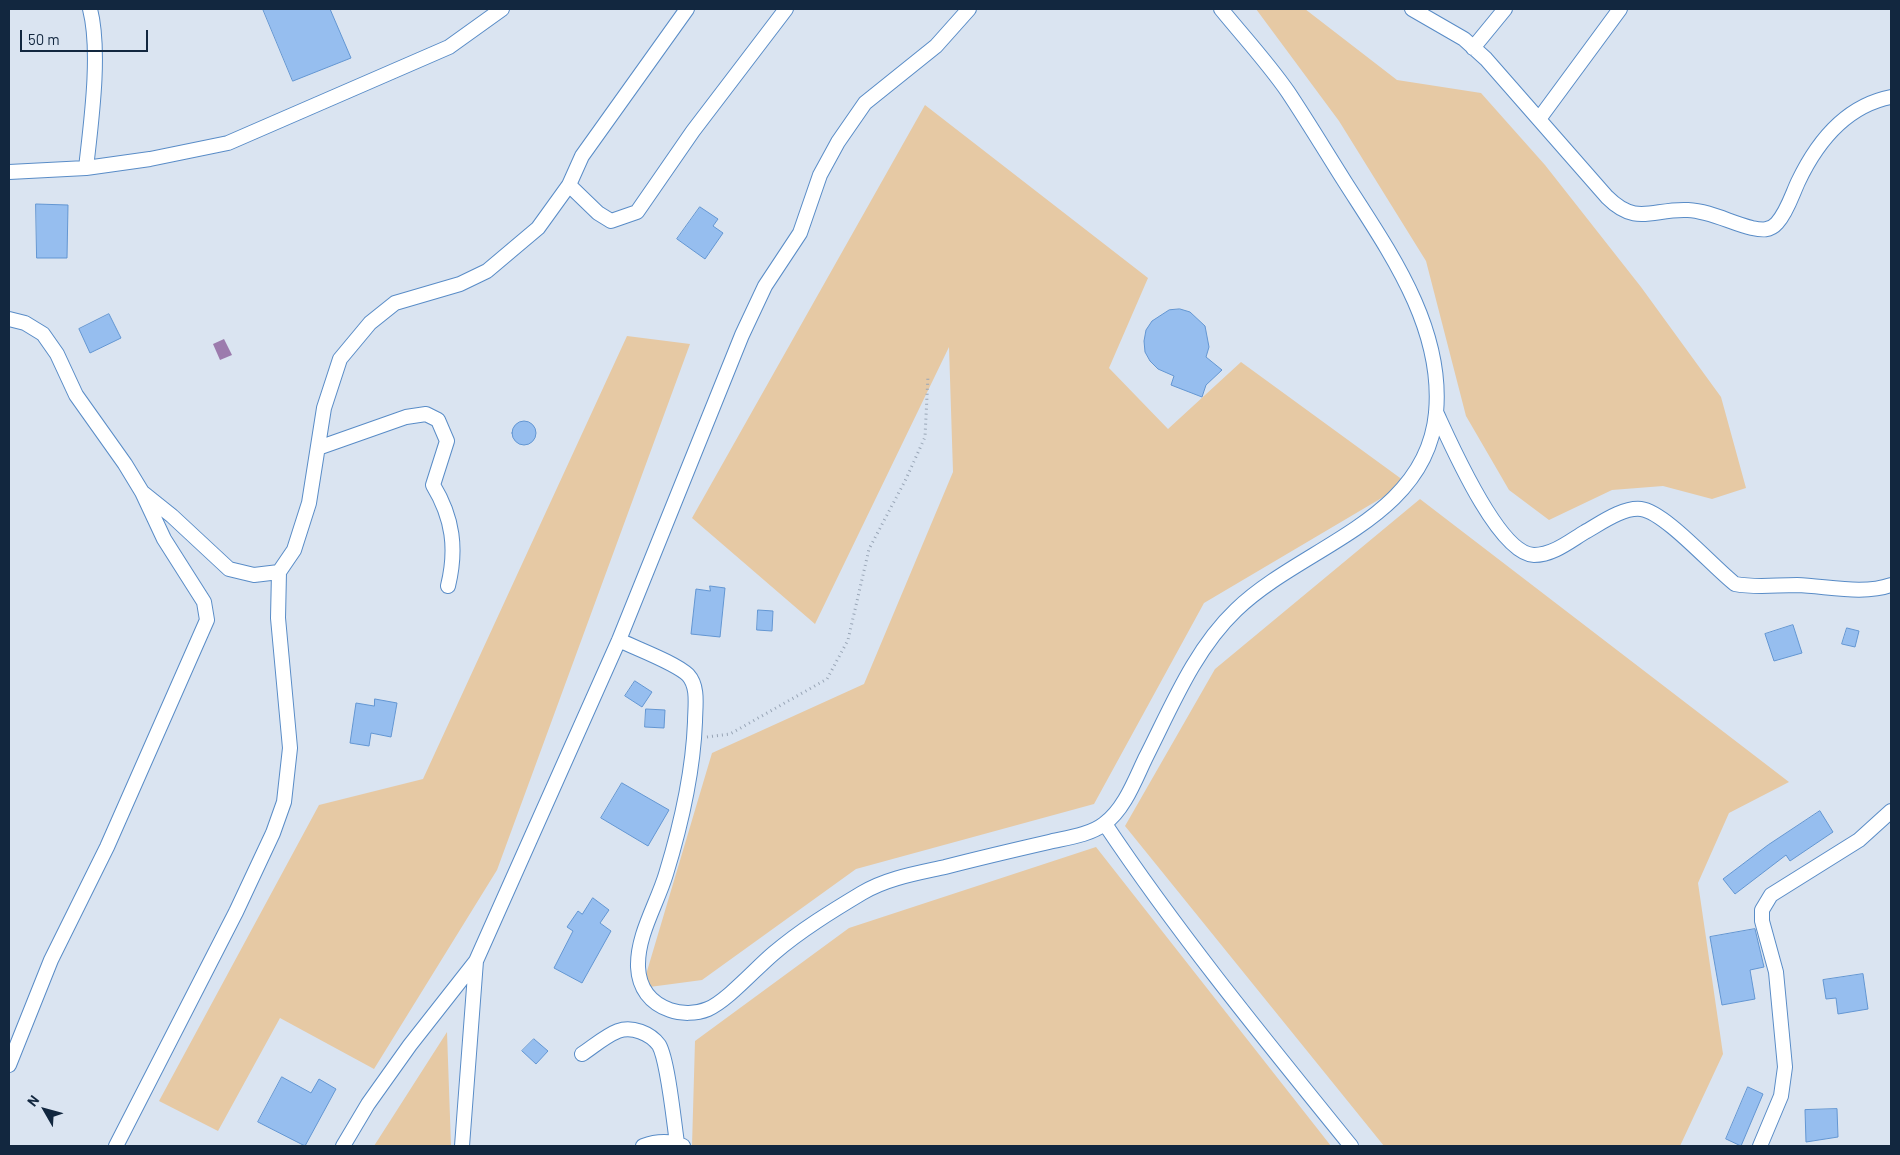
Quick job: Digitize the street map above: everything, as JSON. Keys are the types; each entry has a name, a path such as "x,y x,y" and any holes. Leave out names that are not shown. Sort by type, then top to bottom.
{"street":[{"path":"86,168 93,75 93,30 90,9"},
{"path":"9,172 86,168 150,159 228,143 449,47 502,9"},
{"path":"116,1146 236,912 274,833 284,802 290,748 278,618 279,572 294,550 309,503 324,408 340,359 370,323 396,303 460,284 487,271 538,228 569,186 582,156 687,9"},
{"path":"569,186 611,221 637,212 692,131 786,9"},
{"path":"343,1146 368,1104 410,1045 476,961 619,640 742,335 765,286 800,233 820,175 838,142 865,103 936,46 969,9"},
{"path":"619,640 688,676 694,686 696,698 694,739 685,801 674,843 640,950 638,969 642,988 652,1001 672,1012 691,1013 711,1008 776,950 835,909 874,885 1067,837 1104,824 1124,801 1181,689 1206,646 1235,610 1272,581 1374,516 1394,499 1420,465 1430,441 1436,412 1435,379 1430,345 1420,314 1390,251 1285,88 1221,9"},
{"path":"1412,9 1464,39 1486,59 1607,197 1621,209 1638,215 1688,210 1762,230 1770,229 1777,223 1814,152 1834,128 1863,106 1891,97"},
{"path":"1473,48 1505,9"},
{"path":"1539,119 1620,9"},
{"path":"9,319 25,323 43,334 57,354 76,395 125,464 142,492 164,539 204,602 207,620 108,847 51,960 9,1066"},
{"path":"1436,412 1465,475 1493,520 1515,547 1532,555 1548,553 1623,512 1640,509 1658,514 1735,584 1750,587 1796,585 1870,589 1891,585"},
{"path":"318,448 406,417 426,414 438,420 447,441 433,485 446,507 454,553 448,586"},
{"path":"142,492 172,516 229,569 254,575 279,572"},
{"path":"1760,1146 1781,1096 1786,1067 1776,972 1762,921 1762,910 1771,895 1859,840 1891,811"},
{"path":"1104,824 1138,874 1197,953 1351,1146"},
{"path":"462,1146 476,961"},
{"path":"582,1054 618,1031 633,1030 648,1035 658,1045 664,1060 680,1145 660,1142 643,1146"}],"path":[{"path":"694,739 730,734 827,679 848,640 869,549 906,479 925,437 928,376"}],"shaded area":[{"path":"1256,9 1305,9 1397,80 1481,93 1545,165 1641,287 1721,397 1746,488 1712,499 1663,486 1612,490 1549,520 1509,490 1466,416 1426,261 1339,121"},
{"path":"925,105 1148,278 1109,368 1168,429 1241,362 1407,483 1204,603 1094,804 856,869 702,980 642,988 712,753 864,684 953,472 949,347 815,624 692,518"},
{"path":"627,336 690,344 497,870 374,1069 280,1018 218,1131 159,1101 319,805 423,779"},
{"path":"224,339 232,355 220,360 213,344"},
{"path":"1420,499 1789,782 1729,813 1698,883 1723,1054 1680,1146 1384,1146 1125,826 1215,669"},
{"path":"1096,847 1331,1146 692,1146 695,1041 849,928"},
{"path":"447,1032 451,1146 374,1146"}],"building":[{"path":"263,9 330,9 351,58 293,81"},
{"path":"36,204 68,205 67,258 37,258"},
{"path":"700,207 718,219 713,226 723,233 705,259 677,239"},
{"path":"1180,309 1190,312 1205,326 1209,347 1206,357 1222,370 1206,385 1202,397 1171,385 1174,376 1158,369 1145,352 1146,330 1152,321 1169,310"},
{"path":"109,314 121,338 90,353 79,329"},
{"path":"524,421 533,424 536,433 533,442 524,445 515,442 512,433 515,424"},
{"path":"710,586 725,588 720,637 691,634 696,589 710,591"},
{"path":"758,610 773,611 772,631 757,630"},
{"path":"1793,625 1802,653 1774,661 1765,634"},
{"path":"1847,628 1859,631 1855,647 1842,644"},
{"path":"635,681 652,692 642,707 625,696"},
{"path":"375,699 397,703 391,737 371,733 369,746 350,743 356,703 374,706"},
{"path":"646,709 665,710 664,728 645,727"},
{"path":"622,783 669,810 648,846 601,818"},
{"path":"1820,811 1833,832 1790,861 1786,855 1735,894 1723,879 1768,845"},
{"path":"593,898 609,910 600,923 611,931 582,983 554,968 573,931 567,927 578,911 582,914"},
{"path":"1755,929 1764,967 1750,970 1755,999 1722,1005 1710,937"},
{"path":"1863,974 1868,1009 1838,1014 1836,998 1826,999 1823,980"},
{"path":"534,1039 548,1051 536,1064 522,1051"},
{"path":"282,1077 311,1093 319,1079 336,1089 305,1146 258,1122"},
{"path":"1748,1087 1763,1094 1741,1146 1726,1139"},
{"path":"1837,1109 1838,1137 1806,1142 1805,1110"}]}
